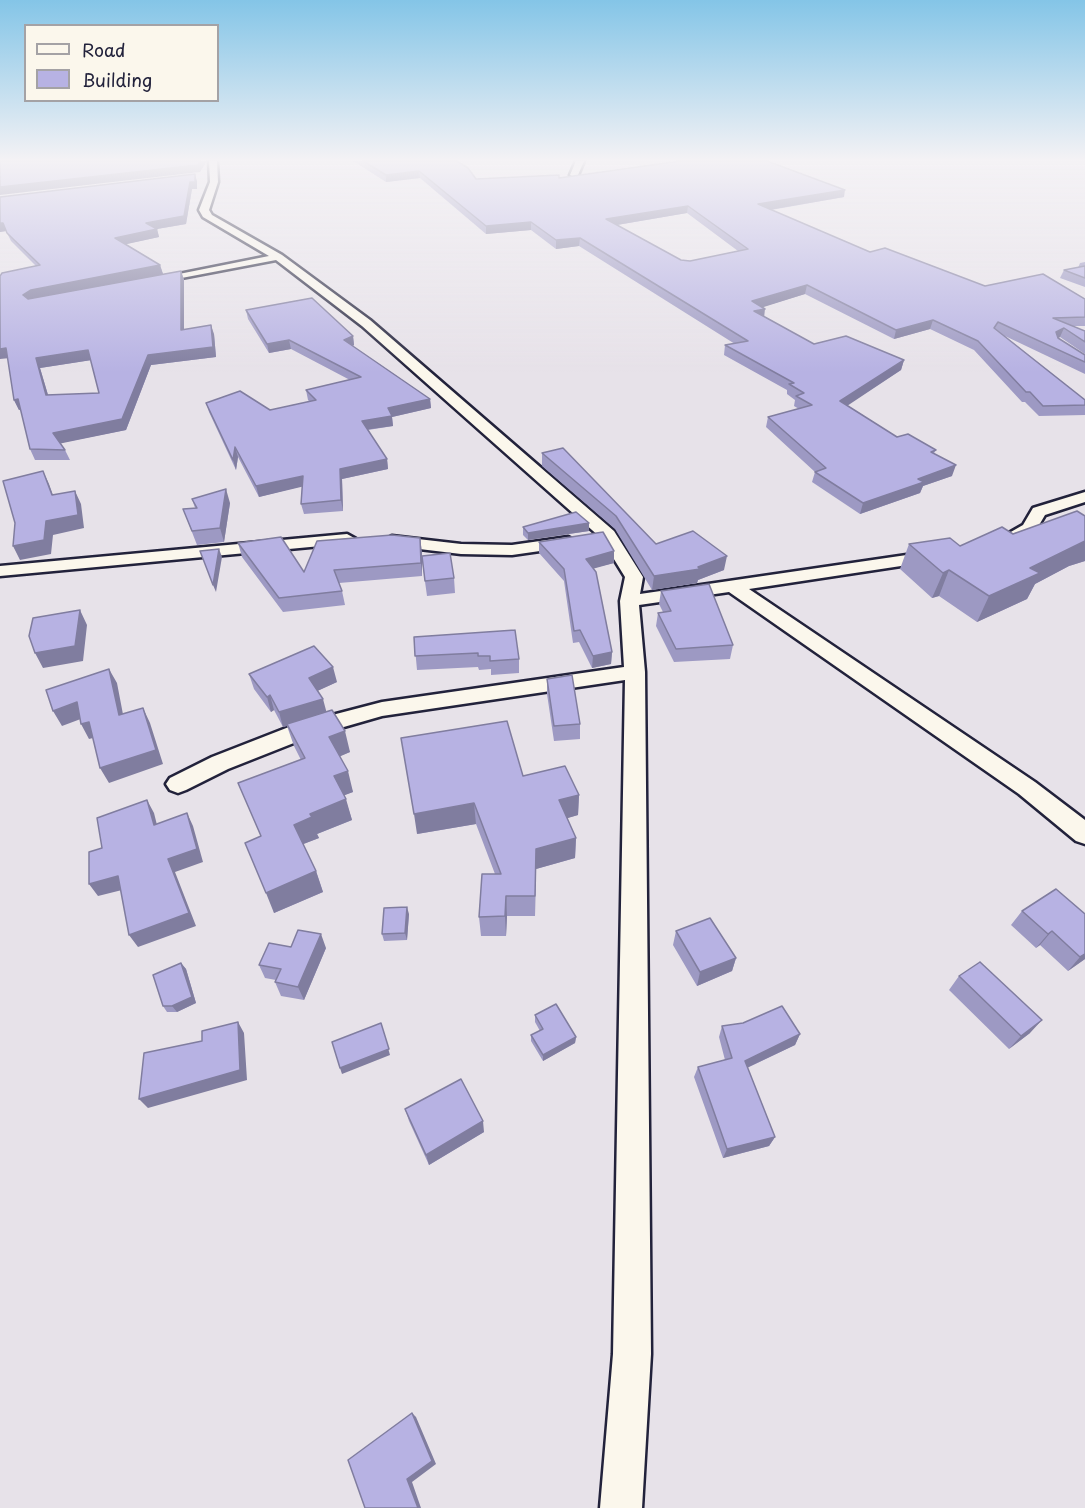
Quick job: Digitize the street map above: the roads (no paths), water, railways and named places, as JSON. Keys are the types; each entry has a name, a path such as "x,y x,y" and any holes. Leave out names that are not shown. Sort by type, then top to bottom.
{"street":[{"path":"233,231 278,257 366,323 608,536 634,577 629,601 635,672 632,1354 621,1508"},
{"path":"146,284 278,257"},
{"path":"991,544 1018,537 1029,528 1039,512 1085,497"},
{"path":"0,571 310,541 371,540 461,549 512,550 608,536"},
{"path":"629,601 949,553"},
{"path":"734,587 850,664 1027,788 1085,834"},
{"path":"178,784 210,768 302,731 382,709 635,672"}]}
